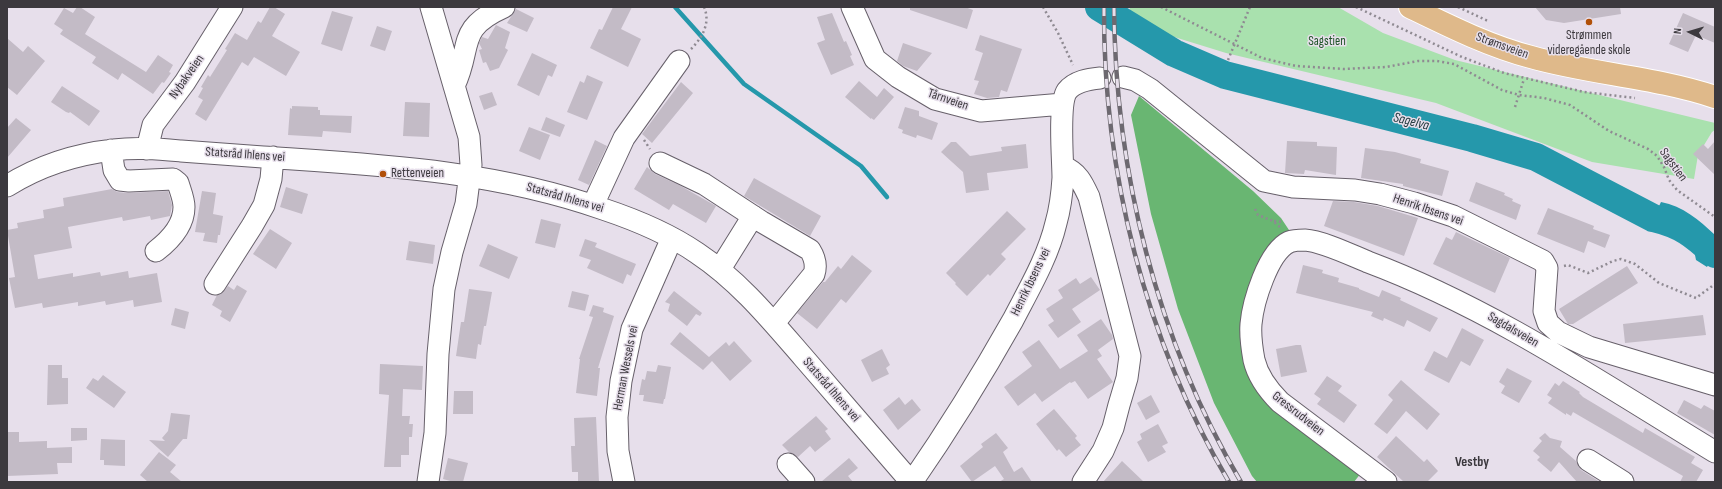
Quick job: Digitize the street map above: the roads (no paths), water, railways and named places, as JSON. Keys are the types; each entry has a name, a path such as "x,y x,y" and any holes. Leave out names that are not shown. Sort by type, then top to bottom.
{"main road":[{"name":"Strømsveien","path":"1410,7 1488,42 1530,57 1591,71 1671,85 1715,97"}],"street":[{"name":"Nybakveien","path":"147,149 153,125 185,82 232,7"},
{"path":"428,482 435,433 438,354 444,289 452,252 464,211 470,175 471,155 469,137 431,7"},
{"path":"454,86 461,67 465,45 470,32 476,24 485,17 504,7"},
{"name":"Tårnveien","path":"852,7 875,58 898,77 935,99 981,111 1064,104"},
{"path":"593,205 624,138 679,61"},
{"name":"Henrik Ibsens vei","path":"1123,76 1135,80 1150,89 1264,181 1293,187 1361,191 1380,194 1414,203 1453,216 1542,261 1547,268 1544,311 1548,323 1558,332 1589,347 1715,385"},
{"name":"Henrik Ibsens vei","path":"912,482 984,370 1016,313 1042,262 1055,228 1062,196 1064,104 1068,91 1080,82 1100,78"},
{"name":"Statsråd Ihlens vei","path":"7,186 32,173 62,161 111,150 147,149 370,164 470,175 522,185 593,205 644,225 672,238 720,269 744,291 774,323 912,482"},
{"path":"111,150 114,170 120,180 173,179 178,183 184,208 182,218 172,237 156,251"},
{"path":"215,284 264,205 271,179 273,157"},
{"path":"660,163 704,184 752,216 810,250 814,257 816,267 814,274 774,323"},
{"path":"1063,167 1074,172 1079,177 1089,197 1130,356 1128,378 1119,405 1114,428 1103,451 1083,482"},
{"path":"720,269 752,216"},
{"name":"Herman Wessels vei","path":"624,482 618,451 617,417 632,329 672,238"},
{"name":"Sagdalsveien","path":"1296,240 1312,241 1401,274 1464,303 1503,324 1715,452"},
{"name":"Gressrudveien","path":"1296,240 1288,242 1280,250 1264,276 1257,294 1251,325 1254,362 1260,378 1268,390 1280,402 1386,482"},
{"path":"1588,460 1622,482"},
{"path":"788,464 804,482"}],"water":[{"path":"1661,202 1684,210 1715,235 1715,253 1707,267 1696,260 1693,245 1685,236 1647,231"}],"waterway":[{"path":"675,7 744,84 861,166 887,197"},
{"name":"Sagelva","path":"1099,7 1174,53 1225,75 1472,138 1536,157 1653,218 1680,227 1715,254"}],"railway":[{"path":"1104,7 1106,69 1111,131 1121,192 1135,253 1152,313 1174,371 1199,428 1229,482"},
{"path":"1114,7 1116,69 1122,131 1132,192 1146,253 1164,313 1186,371 1211,428 1241,482"}],"place":[{"name":"Strømmen videregående skole","path":"1589,22"},
{"name":"Rettenveien","path":"383,174"}],"district":[{"name":"Vestby","path":"1472,462"}],"park label":[{"name":"Sagstien","path":"1327,42"}]}
